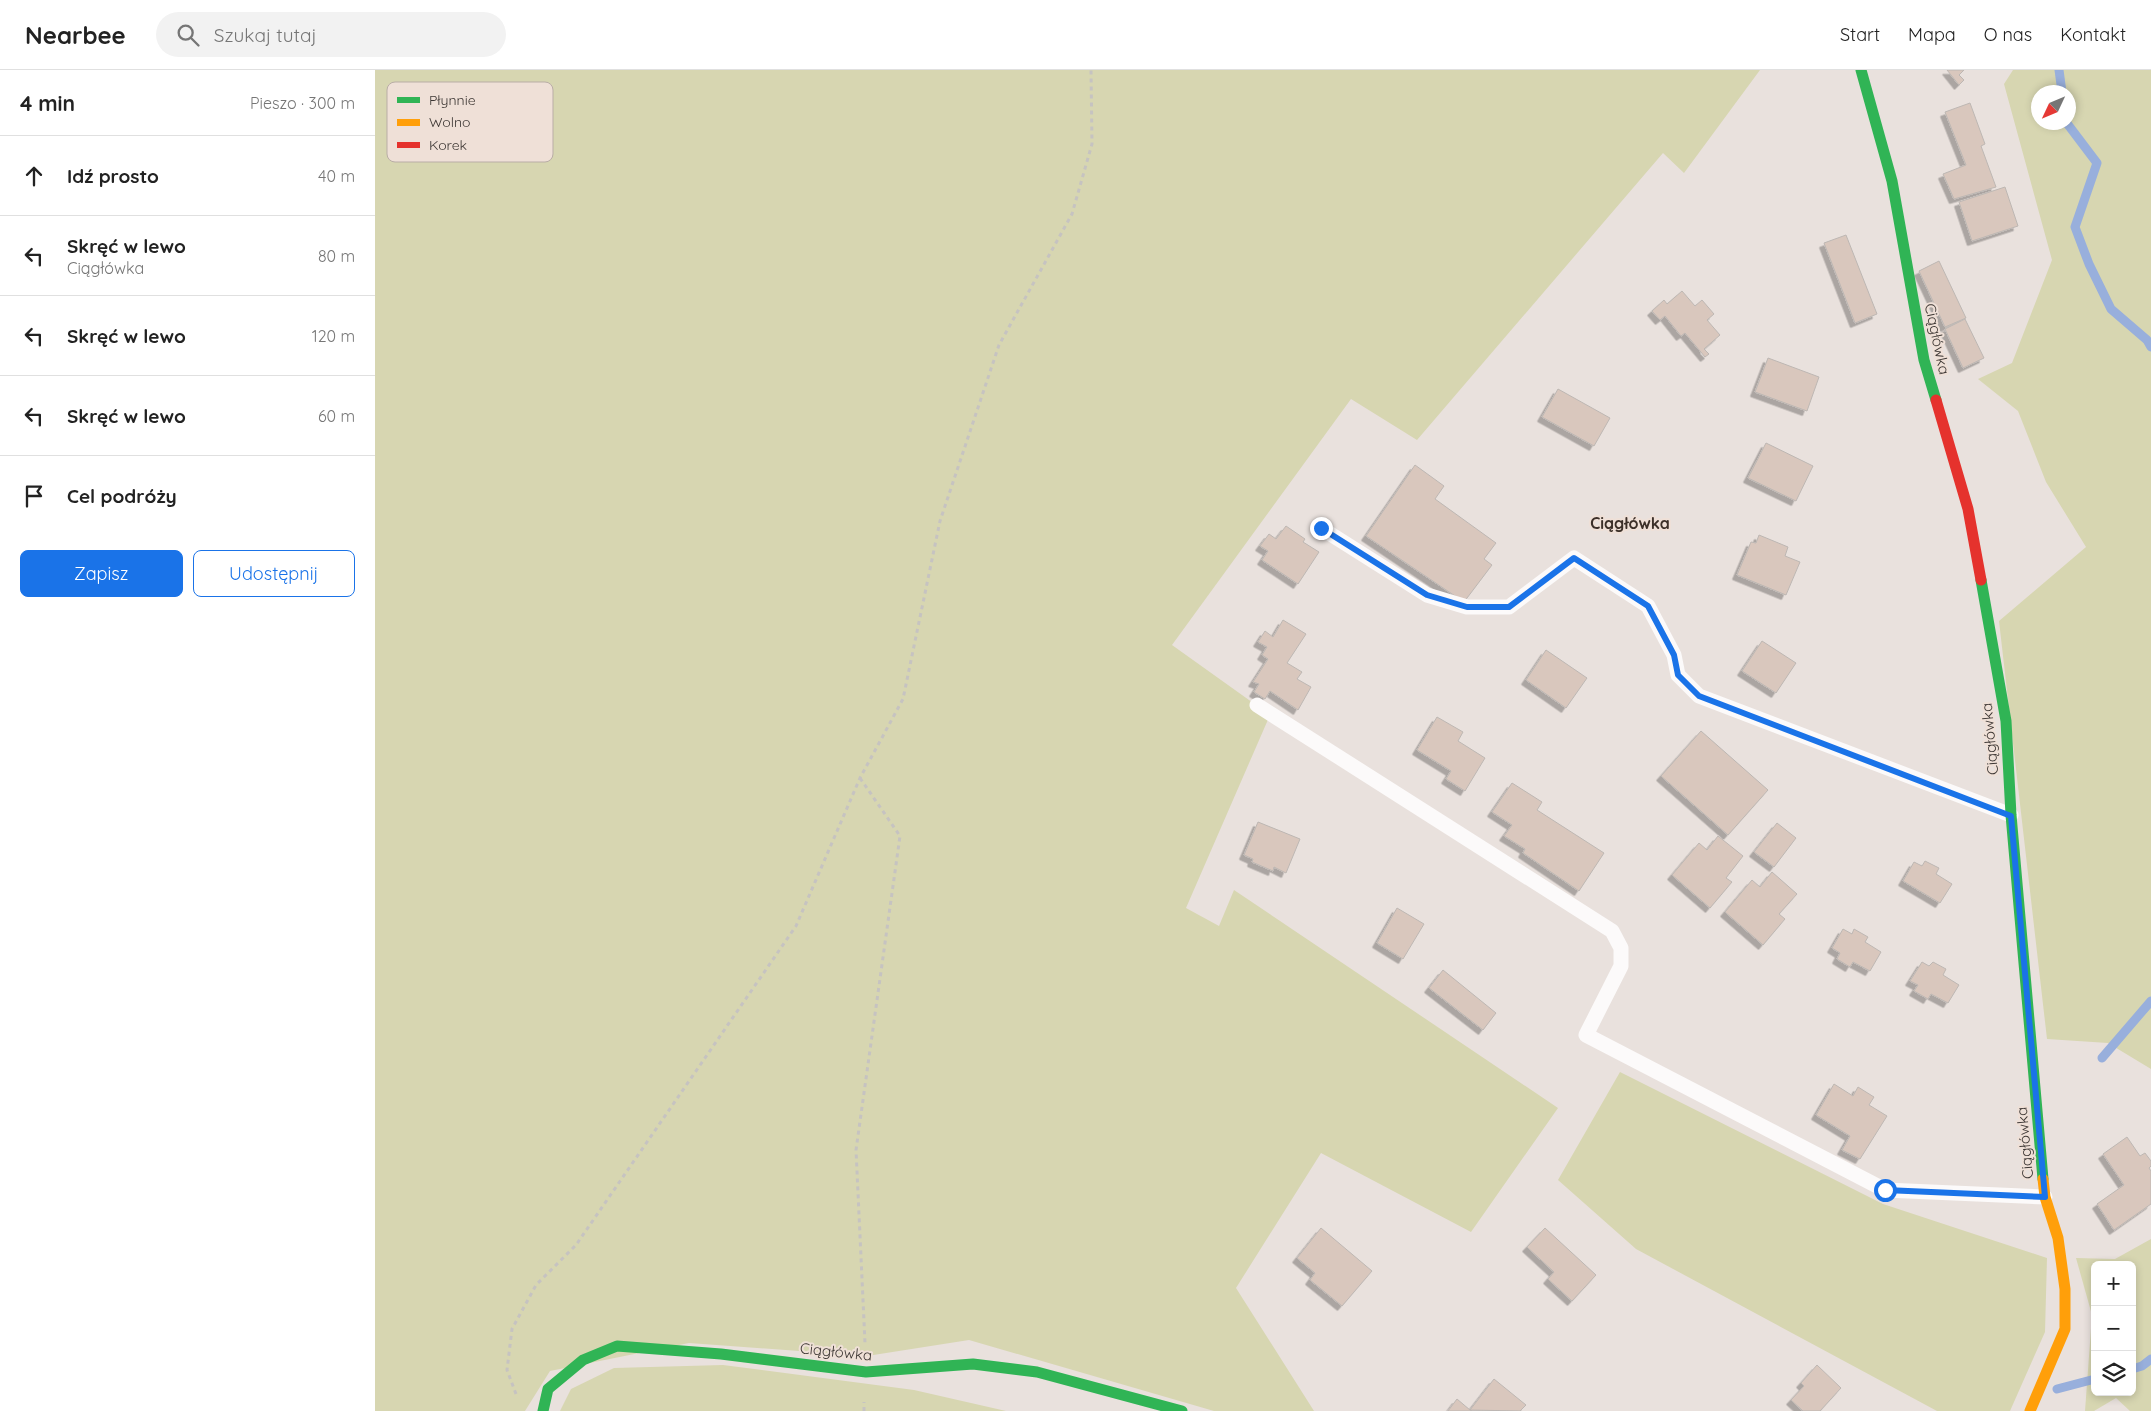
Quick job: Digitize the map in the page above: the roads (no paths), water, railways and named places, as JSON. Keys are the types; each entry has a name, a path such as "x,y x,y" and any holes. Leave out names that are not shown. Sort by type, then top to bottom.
{"street":[{"name":"Ciągłówka","path":"1861,70 1892,180 1924,360 1968,509 2006,721 2011,816 2045,1197 2058,1238 2065,1289 2065,1329 2030,1411"},
{"name":"Ciągłówka","path":"543,1411 549,1389 583,1360 617,1346 721,1354 866,1372 973,1364 1037,1372 1182,1411"}],"lane":[{"path":"1321,528 1427,595 1467,607 1509,607 1574,558 1648,606 1674,655 1678,675 1699,696 2011,816"},
{"path":"1257,705 1612,931 1621,948 1621,966 1586,1036 1885,1190 2045,1197"}],"waterway":[{"path":"2059,70 2061,85"},
{"path":"2072,130 2097,163 2075,227 2089,264 2111,309 2147,340 2151,347"},
{"path":"2102,1058 2151,1001"},
{"path":"2136,1368 2151,1359"},
{"path":"2057,1389 2091,1380"}],"district":[{"name":"Ciągłówka","path":"1630,523"}]}
